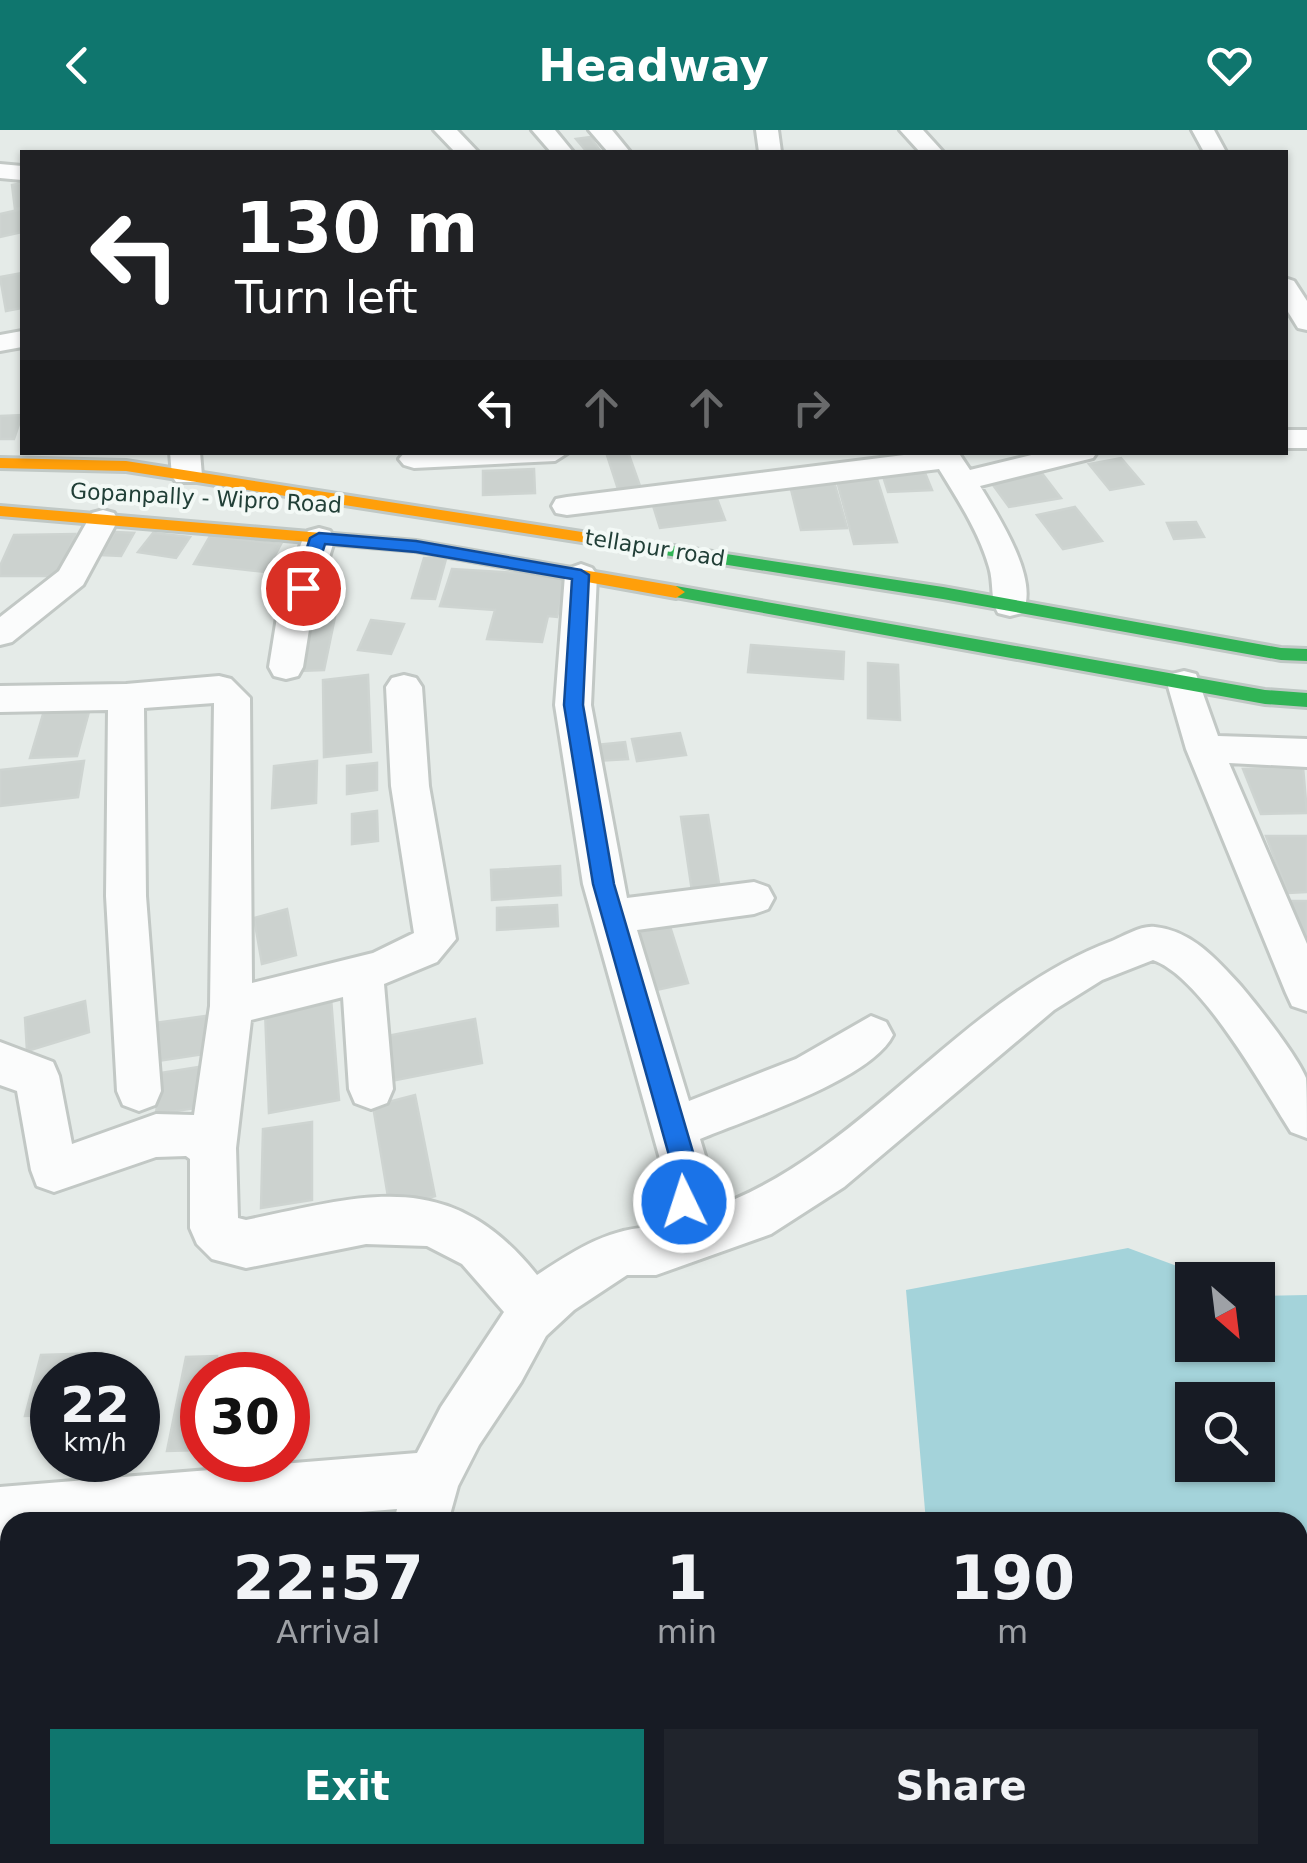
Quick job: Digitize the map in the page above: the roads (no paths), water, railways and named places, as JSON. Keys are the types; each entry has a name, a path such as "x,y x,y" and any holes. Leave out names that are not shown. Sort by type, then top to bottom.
{"street":[{"path":"445,130 465,150"},
{"path":"543,130 560,150"},
{"path":"600,130 616,150"},
{"path":"911,130 930,150"},
{"path":"1291,288 1307,322"},
{"path":"412,510 413,456 450,455"},
{"path":"559,455 580,555 574,705 603,884 682,1159 680,1244"},
{"path":"567,506 1050,455"},
{"name":"tellapur road","path":"0,463 186,464 412,510 580,555 1010,605 1281,654 1307,655"},
{"path":"951,464 1013,584 1010,605"},
{"name":"Gopanpally - Wipro Road","path":"148,494 412,510"},
{"path":"0,512 416,546 580,555 1184,683 1265,698 1307,700"},
{"path":"0,634 72,578 103,520"},
{"path":"286,667 295,611 319,538"},
{"path":"1184,683 1201,739 1307,993"},
{"path":"230,1006 362,974 428,950 434,939 410,786 404,687"},
{"path":"0,700 126,697 219,688 232,698 230,1006 213,1148 214,1228 230,1242 246,1244 374,1219 436,1225 477,1244 535,1312"},
{"path":"126,697 126,896 139,1091"},
{"path":"1201,739 1307,753"},
{"path":"612,917 754,898"},
{"path":"114,1512 427,1501 460,1426 535,1312 556,1292 606,1260 627,1252 656,1251 754,1218 827,1170 1039,997 1086,968 1138,946 1165,946 1198,966 1233,1008 1307,1117"},
{"path":"362,974 372,1089"},
{"path":"673,1128 812,1073 872,1035"},
{"path":"0,1062 6,1068 37,1076 54,1170 74,1168 175,1132 204,1139 213,1148"}],"water":[{"path":"1128,1248 1175,1265 1175,1362 1275,1362 1275,1296 1307,1295 1307,1512 925,1512 906,1290"}]}
